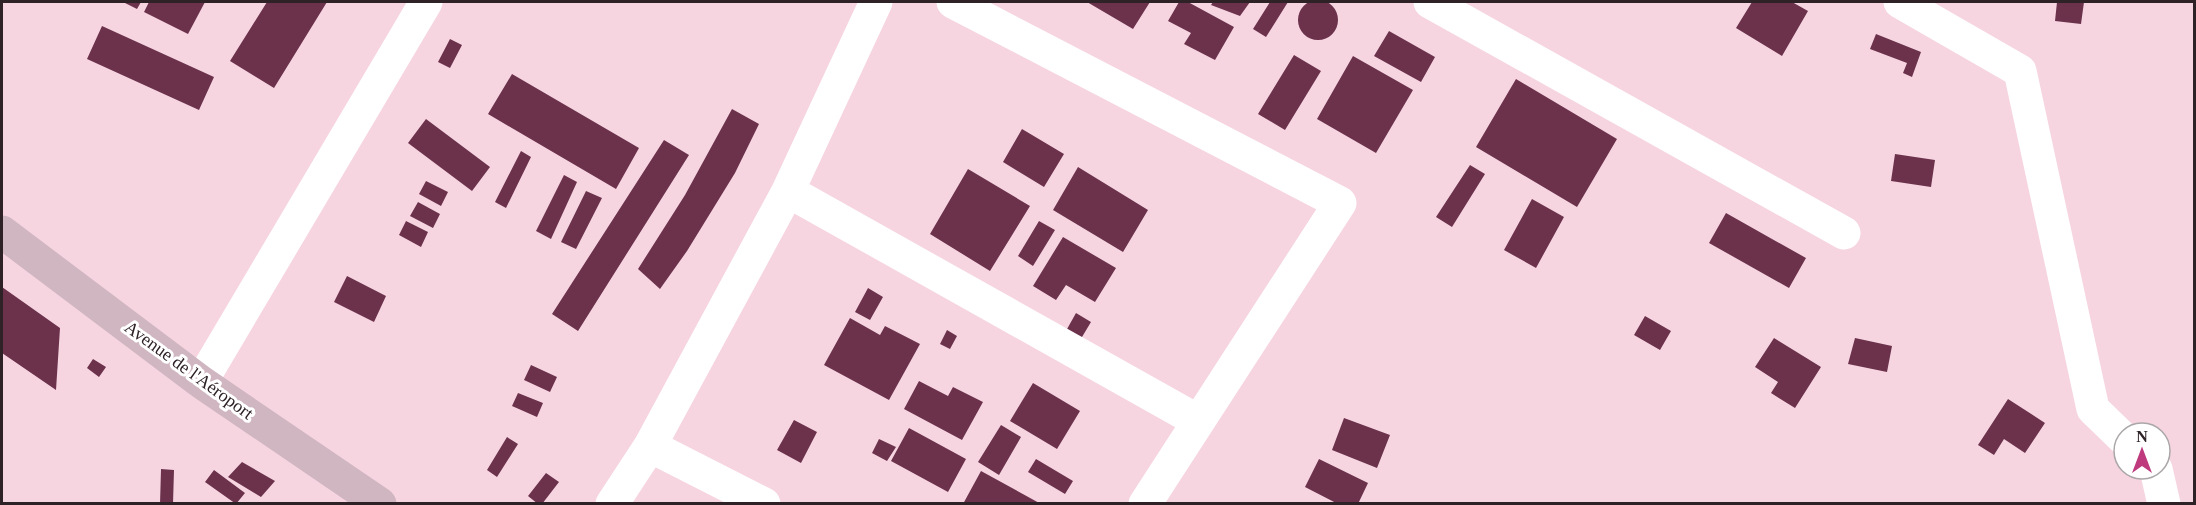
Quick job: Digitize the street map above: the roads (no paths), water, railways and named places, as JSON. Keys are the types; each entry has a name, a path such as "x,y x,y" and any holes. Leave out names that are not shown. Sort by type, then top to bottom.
{"main road":[{"name":"Avenue de l'Aéroport","path":"2,232 201,382 380,504"}],"street":[{"path":"201,382 426,2"},
{"path":"612,504 650,446 788,191 876,2"},
{"path":"953,2 1340,203 1145,504"},
{"path":"1430,2 1844,233"},
{"path":"1900,2 2020,71 2093,409 2112,427"},
{"path":"788,191 1198,421"},
{"path":"650,446 764,504"},
{"path":"2159,481 2164,504"}]}
